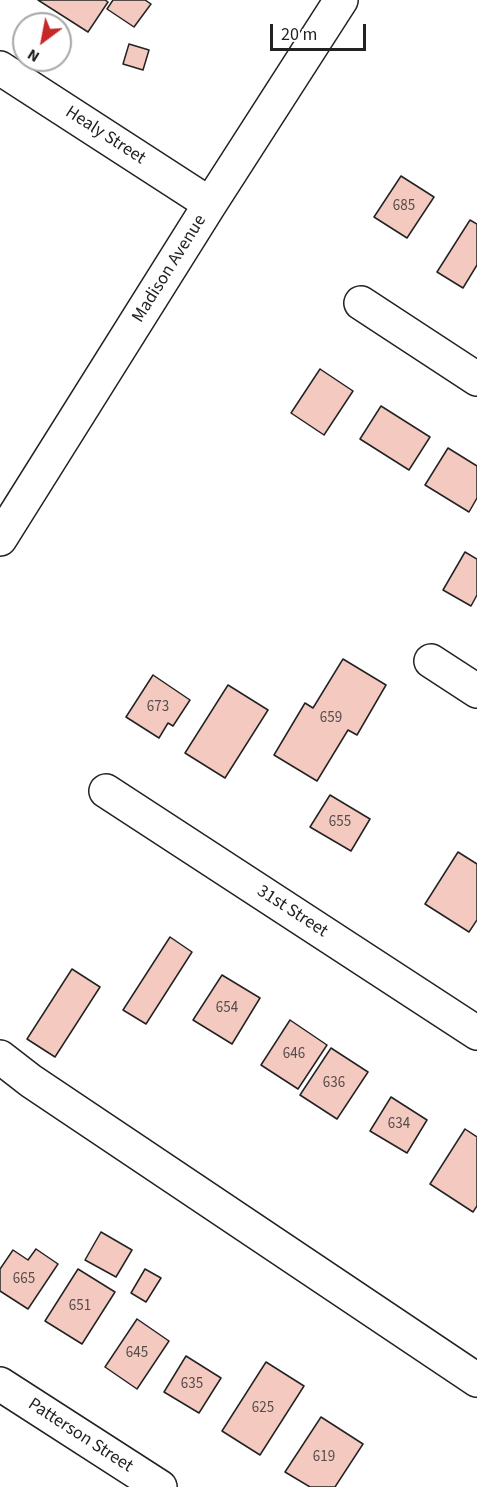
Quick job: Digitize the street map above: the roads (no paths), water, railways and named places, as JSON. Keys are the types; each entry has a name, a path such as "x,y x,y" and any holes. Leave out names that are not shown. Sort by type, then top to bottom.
{"street":[{"name":"Madison Avenue","path":"0,539 341,0"},
{"name":"Healy Street","path":"0,68 210,204"},
{"path":"361,303 477,379"},
{"path":"431,661 477,691"},
{"name":"31st Street","path":"106,791 477,1033"},
{"path":"0,1057 41,1087 477,1380"},
{"name":"Patterson Street","path":"0,1384 160,1487"}]}
